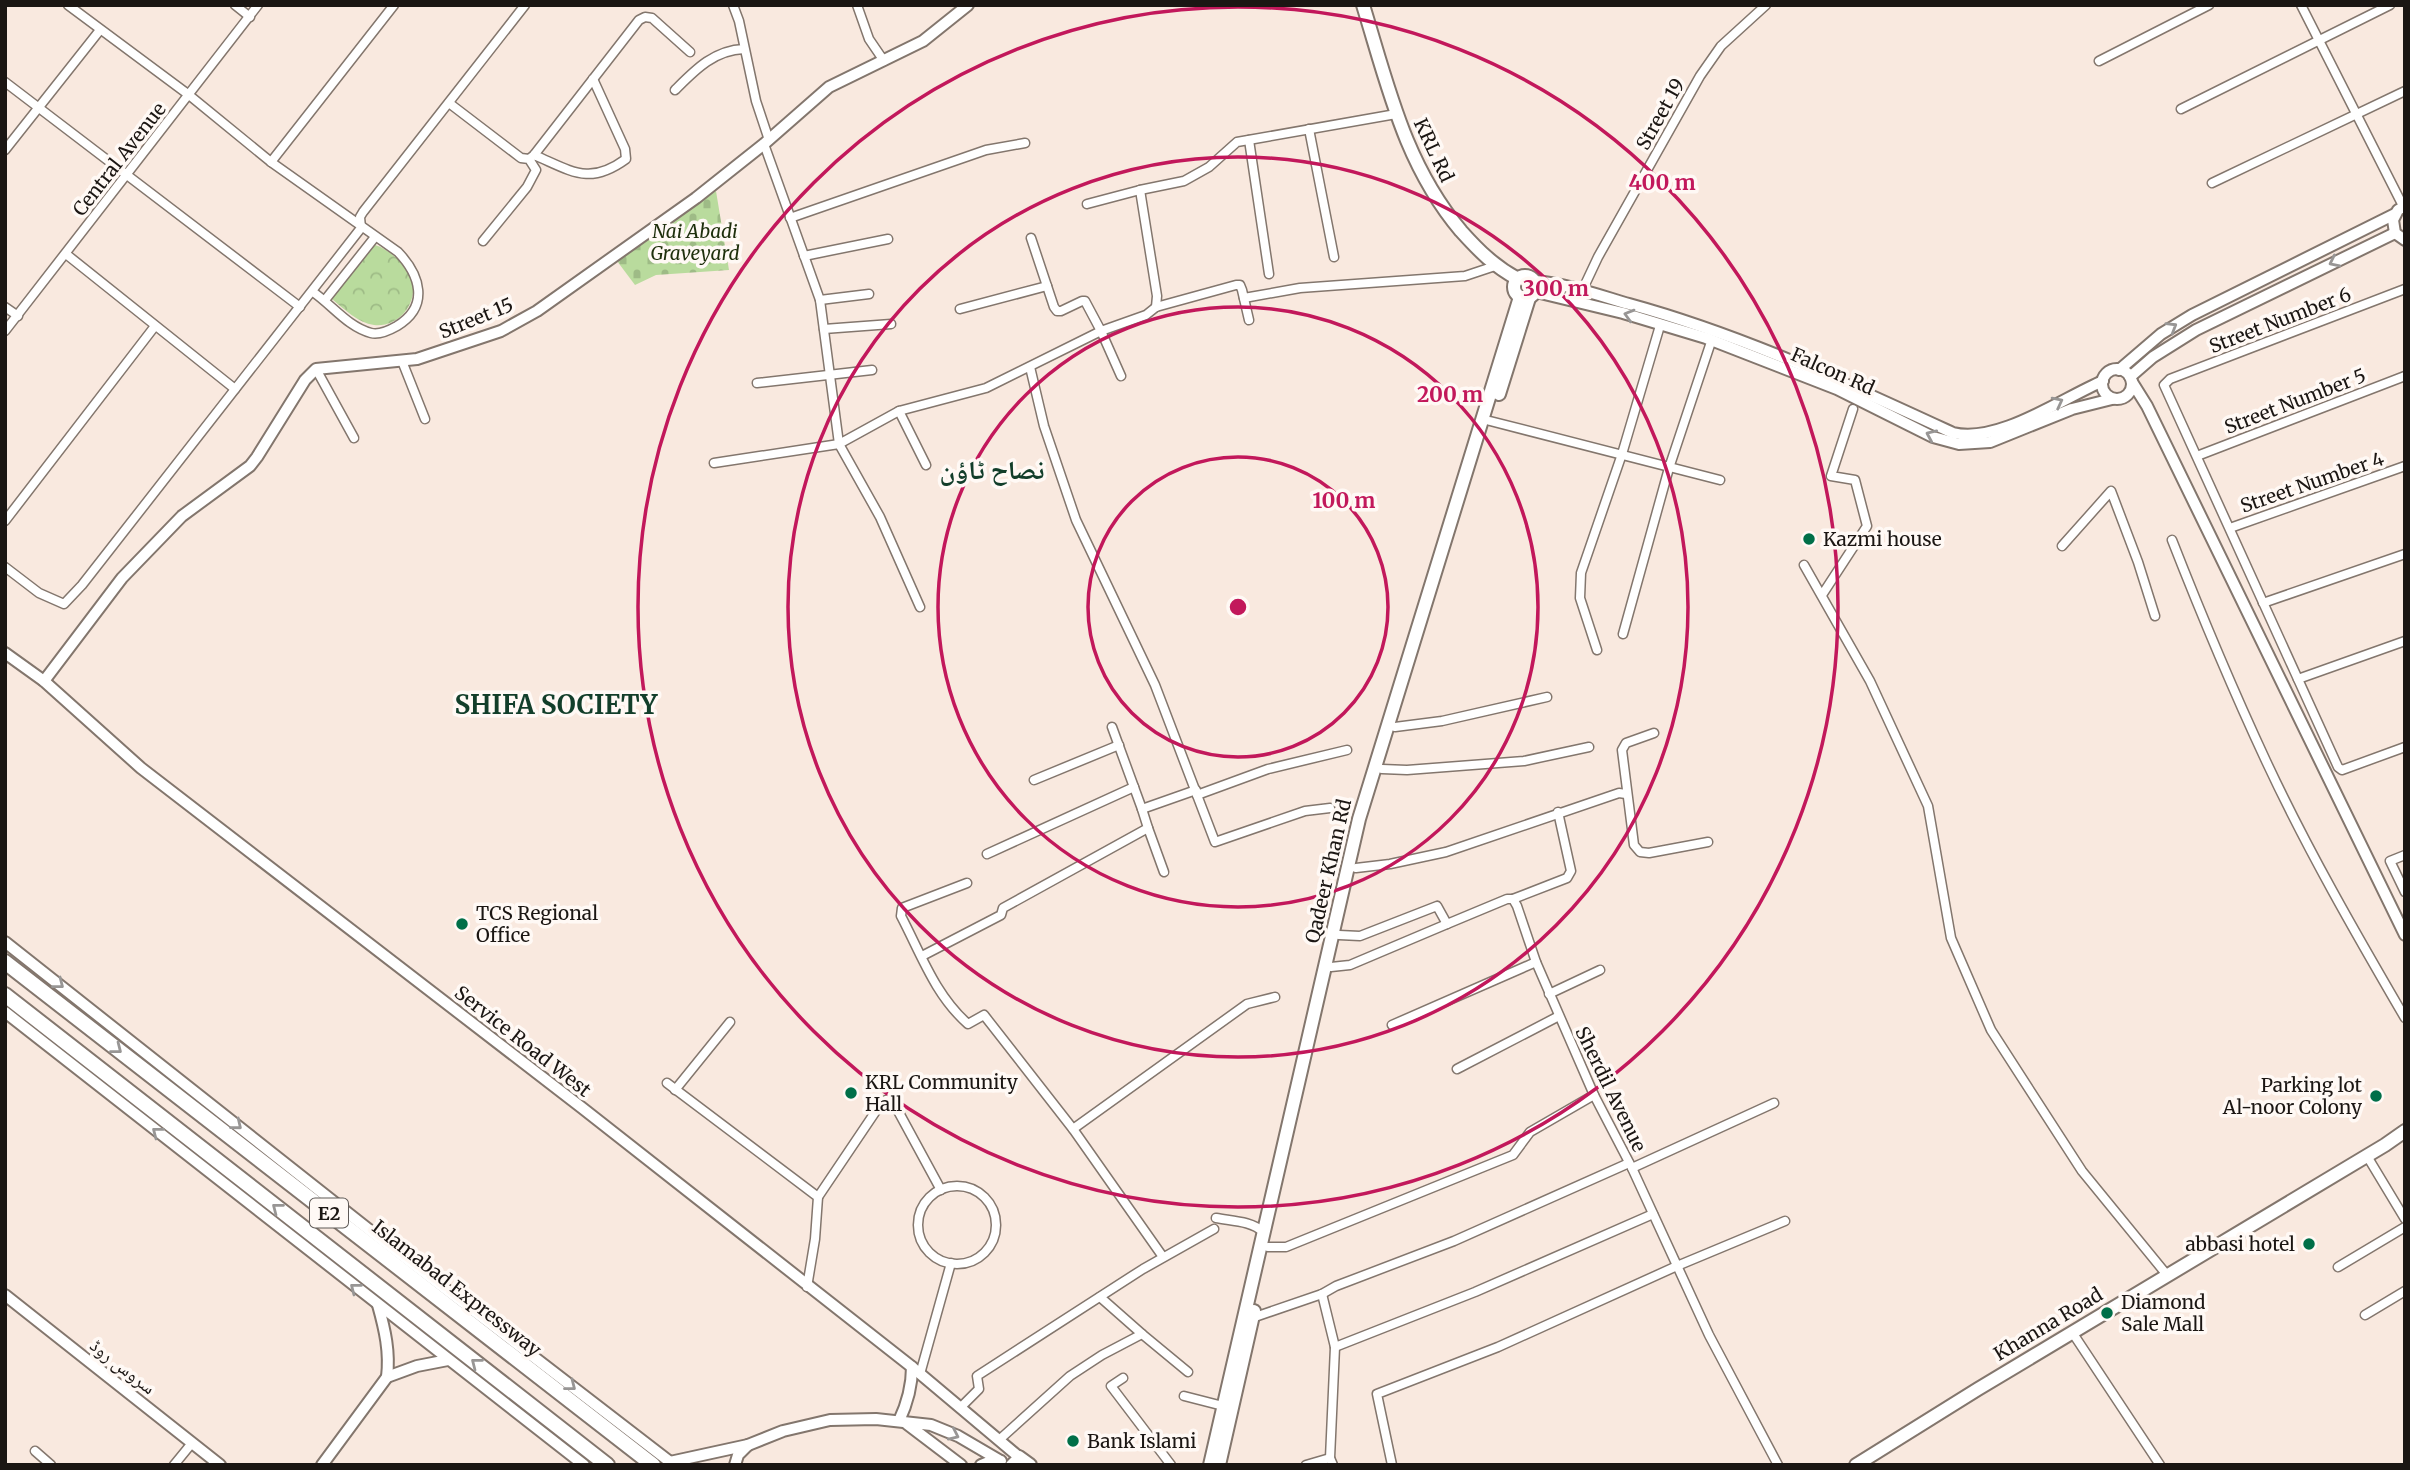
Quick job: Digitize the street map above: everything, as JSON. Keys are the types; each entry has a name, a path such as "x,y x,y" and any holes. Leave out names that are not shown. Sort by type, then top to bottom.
{"highway":[{"name":"Islamabad Expressway","path":"5,962 653,1465"},
{"name":"E2","path":"5,995 607,1465"}],"main road":[{"name":"KRL Rd","path":"1363,5 1403,137 1428,187 1446,213 1494,266 1518,279 1514,288 1530,292"},
{"name":"Qadeer Khan Rd","path":"1219,1465 1366,822 1530,292"},
{"name":"Qadeer Khan Rd","path":"1210,1465 1359,819 1530,292"},
{"name":"Khanna Road","path":"1856,1465 2405,1131"}],"street":[{"path":"68,5 188,95 271,162 398,252 410,264 418,281 419,301 405,321 393,329 376,334 352,325 313,292"},
{"path":"235,5 250,17"},
{"name":"Central Avenue","path":"5,331 258,5"},
{"path":"271,162 394,5"},
{"path":"5,567 39,593 64,604 313,292 361,228 360,217 363,212 525,5"},
{"path":"733,5 766,142 820,300 839,444 880,517 920,607"},
{"path":"858,5 869,39 884,61"},
{"name":"Street 15","path":"316,369 402,361 437,353 501,331 537,311 696,198 829,87 923,41 968,5"},
{"name":"Street 19","path":"1582,291 1598,257 1700,76 1721,46 1766,5"},
{"path":"2099,61 2209,5"},
{"path":"2301,5 2401,209"},
{"path":"2180,109 2390,5"},
{"path":"531,157 639,20 645,17 652,19 690,52"},
{"path":"5,150 100,30"},
{"path":"675,90 699,65 730,49 744,49"},
{"path":"449,103 521,158 531,157 587,176 603,173 626,159 625,149 593,79"},
{"path":"5,82 300,307"},
{"path":"2212,183 2405,91"},
{"path":"1087,204 1184,181 1209,167 1237,142 1396,114"},
{"path":"1309,129 1334,257"},
{"path":"1249,140 1269,274"},
{"path":"790,218 986,150 1025,143"},
{"path":"483,241 527,187 536,170 531,157"},
{"path":"1140,190 1157,296 1156,307"},
{"path":"2117,398 2131,389 2131,380 2153,357 2196,330 2400,236 2393,226 2401,209"},
{"path":"2147,406 2131,397 2117,398 2104,392 2103,380 2109,372 2119,370 2161,334 2192,315 2401,209"},
{"path":"325,300 375,237"},
{"path":"1031,238 1057,311 1085,301 1121,376"},
{"path":"804,256 888,239"},
{"path":"66,254 234,389"},
{"path":"1244,298 1300,288 1465,276 1494,266"},
{"path":"714,463 839,444 900,411 986,388 1101,331 1146,315 1156,307 1236,285 1240,285 1249,320"},
{"path":"960,309 1047,286"},
{"name":"Street Number 6","path":"2197,456 2164,385 2166,381 2405,289"},
{"name":"Falcon Rd","path":"1530,292 1582,291 1662,313 1829,375 1962,435 2006,427 2103,380"},
{"name":"Falcon Rd","path":"1530,292 1623,313 1706,338 1838,389 1933,437 1959,444 1990,442 2072,409 2117,398"},
{"path":"820,300 869,294"},
{"path":"5,307 18,316"},
{"path":"824,329 891,324"},
{"path":"5,521 155,326"},
{"path":"1597,650 1580,598 1581,573 1622,454 1659,329"},
{"path":"1623,634 1668,468 1710,345"},
{"path":"402,361 425,419"},
{"path":"1030,367 1044,426 1076,520 1155,685 1214,842 1305,811 1330,808"},
{"path":"44,681 122,578 182,516 250,466 305,380 316,369 354,438"},
{"path":"757,383 872,370"},
{"path":"2119,370 2131,380 2147,406 2405,935"},
{"name":"Street Number 5","path":"2197,456 2405,376"},
{"path":"1822,595 1867,526 1855,480 1831,476 1853,409"},
{"path":"900,411 926,465"},
{"path":"1490,421 1720,480"},
{"path":"2197,456 2340,769 2405,747"},
{"name":"Street Number 4","path":"2230,528 2405,466"},
{"path":"2062,546 2111,491 2135,552 2155,616"},
{"path":"2172,540 2266,762 2348,920 2405,1018"},
{"path":"2263,603 2405,554"},
{"path":"1804,565 1870,681 1928,806 1951,938 1991,1030 2082,1171 2167,1275"},
{"path":"2298,679 2405,641"},
{"name":"Service Road West","path":"5,653 44,681 141,768 581,1107 914,1375 960,1408 999,1440 1013,1462"},
{"path":"1395,727 1442,721 1547,696"},
{"path":"1112,727 1164,872"},
{"path":"1654,733 1623,745 1626,794 1630,802 1634,845 1640,852 1708,842"},
{"path":"1034,780 1119,745"},
{"path":"1382,769 1407,770 1524,761 1589,747"},
{"path":"1142,809 1268,769 1347,750"},
{"path":"987,854 1134,787"},
{"path":"1356,868 1427,857 1558,812 1619,793 1626,794"},
{"path":"1331,967 1350,965 1507,899 1567,878 1571,871 1558,812"},
{"path":"922,956 1001,915 1003,908 1148,828"},
{"path":"2405,855 2390,861 2405,892"},
{"path":"967,883 902,908 901,916 934,985 968,1024 984,1015 1073,1129 1163,1257"},
{"name":"Sherdil Avenue","path":"1513,899 1535,962 1594,1095 1630,1165 1709,1335 1778,1465"},
{"path":"1339,935 1360,936 1437,906 1447,924"},
{"path":"5,942 397,1252 672,1463 748,1445 783,1431 830,1420 902,1418 931,1425 1013,1462"},
{"path":"1392,1025 1535,962"},
{"path":"1549,994 1600,970"},
{"path":"1073,1129 1247,1004 1275,997"},
{"path":"5,1012 584,1465"},
{"path":"1457,1069 1559,1016"},
{"path":"676,1090 730,1022"},
{"path":"667,1083 818,1197"},
{"path":"1268,1247 1286,1247 1513,1155 1530,1132 1594,1095"},
{"path":"807,1287 815,1239 818,1197 882,1102 891,1098 941,1190"},
{"path":"1252,1318 1322,1294 1336,1286 1454,1241 1774,1103"},
{"path":"2367,1156 2405,1219"},
{"path":"962,1186 977,1191 988,1201 995,1215 995,1230 990,1245 980,1256 966,1262 951,1263 936,1258 925,1248 919,1234 918,1219 923,1205 941,1190 962,1186"},
{"path":"1335,1347 1475,1292 1653,1214"},
{"path":"1216,1218 1246,1223 1263,1232"},
{"path":"1392,1465 1377,1394 1498,1347 1676,1266 1785,1221"},
{"path":"2338,1267 2405,1227"},
{"path":"960,1408 979,1389 977,1376 1163,1257 1214,1229"},
{"path":"902,1418 951,1263"},
{"path":"2365,1315 2405,1291"},
{"path":"1306,1465 1331,1461 1335,1347 1322,1294"},
{"name":"سروس روڈ","path":"5,1295 220,1465"},
{"path":"1100,1297 1188,1372"},
{"path":"322,1465 387,1377 387,1342 378,1306"},
{"path":"2072,1332 2160,1465"},
{"path":"999,1440 1038,1402 1070,1376 1142,1334"},
{"path":"387,1377 416,1366 448,1360"},
{"path":"1124,1378 1111,1386 1171,1465"},
{"path":"1184,1396 1223,1406"},
{"path":"902,1418 961,1465"},
{"path":"174,1465 192,1443"},
{"path":"735,1465 738,1455 748,1445"},
{"path":"35,1451 51,1465"},
{"path":"981,1465 987,1461 1013,1462"}],"green space":[{"name":"Nai Abadi Graveyard","path":"716,191 729,270 656,275 635,285 617,261"},
{"path":"375,245 402,262 410,274 413,286 413,295 406,311 392,322 383,325 362,322 332,299"}],"place":[{"name":"Kazmi house","path":"1809,539"},
{"name":"TCS Regional Office","path":"462,924"},
{"name":"KRL Community Hall","path":"851,1093"},
{"name":"Parking lot Al-noor Colony","path":"2376,1096"},
{"name":"abbasi hotel","path":"2309,1244"},
{"name":"Diamond Sale Mall","path":"2107,1313"},
{"name":"Bank Islami","path":"1073,1441"}],"district":[{"name":"نصاح ٹاؤن","path":"992,469"},
{"name":"SHIFA SOCIETY","path":"556,704"}]}
